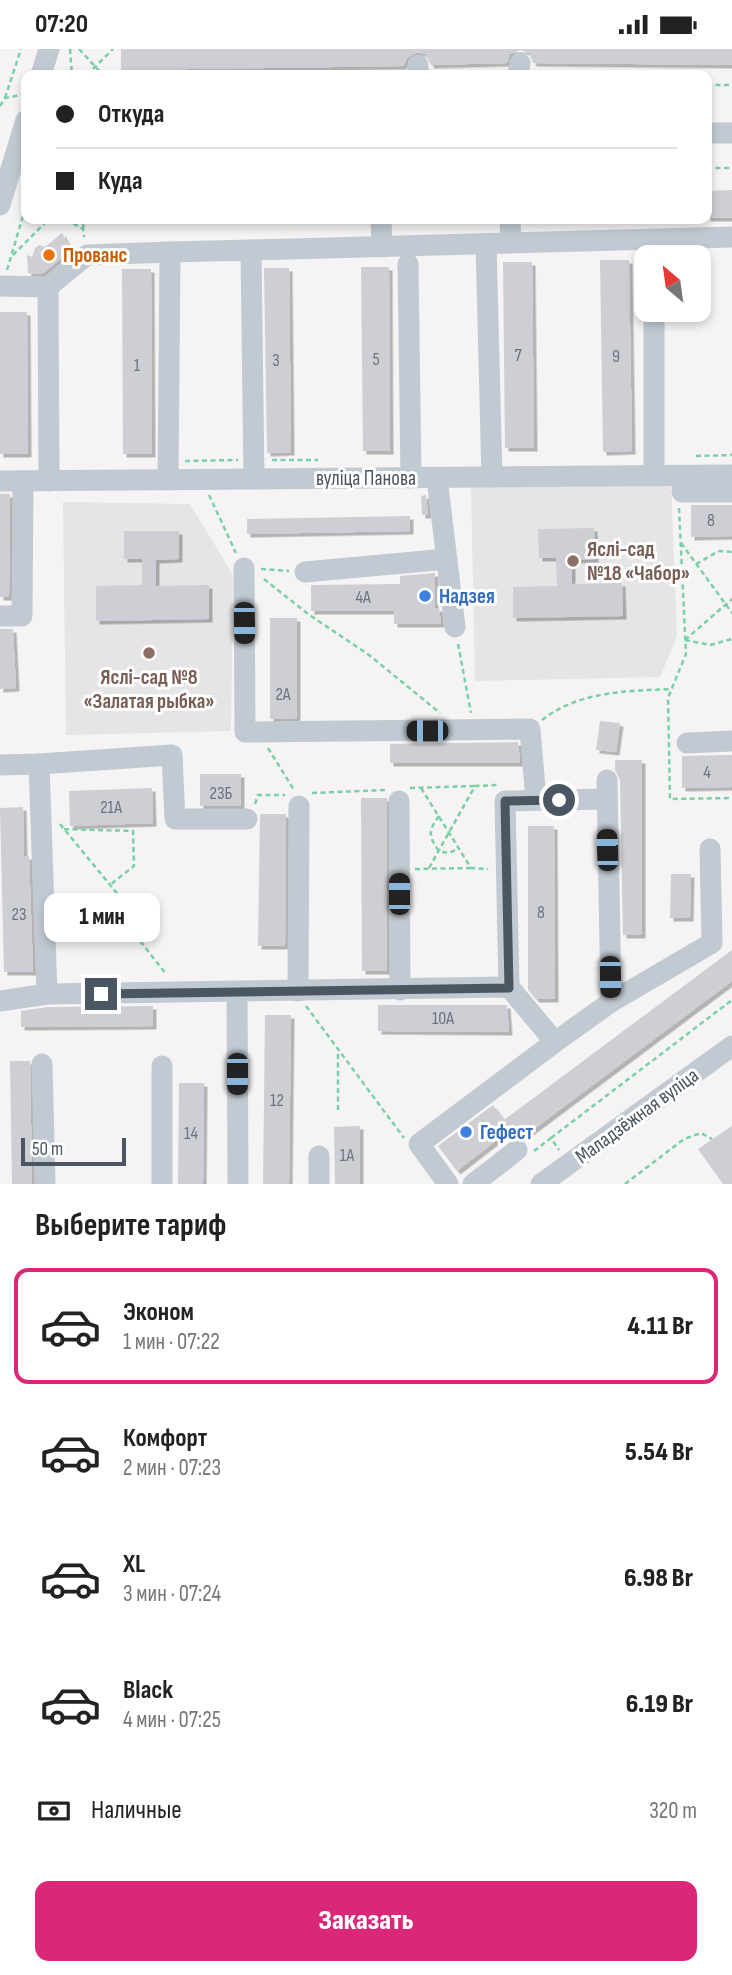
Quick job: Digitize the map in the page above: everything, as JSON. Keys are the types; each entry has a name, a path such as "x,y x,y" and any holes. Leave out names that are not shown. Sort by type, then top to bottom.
{"street":[{"path":"43,70 49,49"},
{"path":"0,205 18,133"},
{"path":"712,133 732,133"},
{"path":"381,224 382,247"},
{"path":"510,224 511,243"},
{"path":"675,245 732,237"},
{"path":"1,286 48,288 87,255 511,243 634,247"},
{"path":"486,244 492,477"},
{"path":"251,250 254,479"},
{"path":"168,480 170,252"},
{"path":"408,264 411,478"},
{"path":"48,288 49,481"},
{"path":"654,322 654,476"},
{"name":"вуліца Панова","path":"0,481 732,474"},
{"path":"684,475 682,492 732,492"},
{"path":"438,478 455,627"},
{"path":"0,616 22,616 23,481"},
{"path":"305,572 447,559"},
{"path":"244,568 245,732 530,729 536,800"},
{"path":"687,743 732,741"},
{"path":"0,765 172,755 175,819 247,819"},
{"path":"39,764 47,994"},
{"path":"555,1042 509,988 505,801 536,800 606,789 611,1002"},
{"path":"298,800 298,991"},
{"path":"399,801 400,990"},
{"path":"448,1184 419,1144 611,1002 712,943 710,849"},
{"path":"0,1001 47,994 509,988"},
{"path":"237,992 238,1184"},
{"name":"Маладзёжная вуліца","path":"541,1184 732,1046"},
{"path":"42,1064 45,1184"},
{"path":"162,1066 162,1184"},
{"path":"473,1184 524,1152"},
{"path":"319,1156 319,1184"}],"path":[{"path":"0,106 21,49"},
{"path":"70,49 72,70"},
{"path":"79,49 98,70"},
{"path":"92,70 113,49"},
{"path":"712,85 732,85"},
{"path":"5,98 21,95"},
{"path":"712,168 732,168"},
{"path":"1,286 21,223"},
{"path":"11,258 44,224"},
{"path":"74,224 83,229"},
{"path":"84,224 87,255"},
{"path":"679,503 686,654 668,698 670,799 732,798"},
{"path":"681,543 732,613"},
{"path":"696,564 719,551 732,552"},
{"path":"244,568 305,572"},
{"path":"264,579 308,614 369,655 441,714"},
{"path":"685,640 732,599"},
{"path":"455,627 474,730"},
{"path":"685,640 710,645 732,639"},
{"path":"530,729 560,705 612,692 672,689"},
{"path":"264,743 298,800"},
{"path":"247,819 258,795 298,800 421,788 499,785"},
{"path":"429,868 475,786"},
{"path":"421,788 471,868"},
{"path":"439,816 430,829 429,837 439,851 448,853 459,849"},
{"path":"58,822 120,897 126,923 182,993"},
{"path":"64,829 133,831 134,866 110,885"},
{"path":"399,870 506,869"},
{"path":"298,991 338,1051 408,1143 419,1144"},
{"path":"524,1152 551,1138 732,1000"},
{"path":"338,1051 338,1110"},
{"path":"625,1184 684,1139 701,1133 712,1139"},
{"path":"551,1138 570,1165"}],"shaded area":[{"name":"Яслі-сад №18 «Чабор»","path":"671,481 677,636 660,677 475,681 471,486"},
{"name":"Яслі-сад №8 «Залатая рыбка»","path":"63,502 190,504 233,575 231,731 66,735"}],"building":[{"path":"121,49 732,49 732,65 533,63 529,53 521,50 510,54 507,63 431,65 425,54 417,52 407,58 403,66 121,70"},
{"path":"732,190 732,218 712,218 712,191"},
{"path":"62,233 71,250 42,274 28,273 27,255 32,257 35,248 39,245 45,247"},
{"path":"600,260 629,260 632,451 603,452"},
{"path":"503,262 532,262 534,448 505,448"},
{"path":"361,267 389,267 390,451 363,451"},
{"path":"264,268 289,268 291,452 267,453"},
{"path":"122,269 151,269 152,454 123,454"},
{"path":"0,312 27,312 28,454 0,454"},
{"path":"0,494 10,494 9,597 0,597"},
{"path":"426,495 428,515 422,515 421,496"},
{"path":"691,505 732,505 732,536 691,537"},
{"path":"410,516 410,531 247,534 247,519"},
{"path":"594,528 595,559 572,560 572,584 622,583 623,616 513,618 513,587 557,586 556,558 539,558 538,529"},
{"path":"124,531 179,531 179,559 156,560 156,586 209,585 209,619 96,621 96,586 142,585 142,559 124,559"},
{"path":"435,573 435,608 439,608 441,624 394,624 394,611 311,611 311,585 400,584 400,576"},
{"path":"270,618 297,618 297,718 270,719"},
{"path":"0,629 13,629 16,688 0,689"},
{"path":"600,721 620,723 616,752 596,750"},
{"path":"518,742 520,763 390,763 390,744"},
{"path":"732,755 732,787 682,788 682,756"},
{"path":"615,760 642,760 642,935 623,935 620,780 615,770"},
{"path":"200,774 241,774 241,806 200,806"},
{"path":"152,788 153,823 70,826 69,791"},
{"path":"361,798 387,798 387,971 362,971"},
{"path":"23,807 24,856 29,856 33,972 4,972 0,808"},
{"path":"260,814 286,814 285,946 258,946"},
{"path":"528,826 554,826 555,999 536,999 528,990"},
{"path":"671,874 691,874 690,918 670,918"},
{"path":"732,950 732,981 522,1138 511,1129 457,1171 438,1146 493,1105 504,1120"},
{"path":"378,1005 507,1005 509,1032 378,1031"},
{"path":"153,1006 153,1026 21,1027 21,1011 48,1007"},
{"path":"265,1015 291,1015 289,1184 263,1184"},
{"path":"10,1061 30,1061 32,1184 12,1184"},
{"path":"179,1083 204,1083 203,1184 178,1184"},
{"path":"360,1126 360,1184 335,1184 334,1127"},
{"path":"732,1126 732,1184 723,1184 698,1149"}],"place":[{"name":"Прованс","path":"49,255"},
{"name":"Яслі-сад №18 «Чабор»","path":"573,561"},
{"name":"Надзея","path":"425,596"},
{"name":"Яслі-сад №8 «Залатая рыбка»","path":"149,653"},
{"name":"Гефест","path":"466,1132"}],"route":[{"path":"101,994 509,988 505,801 559,800"}]}
